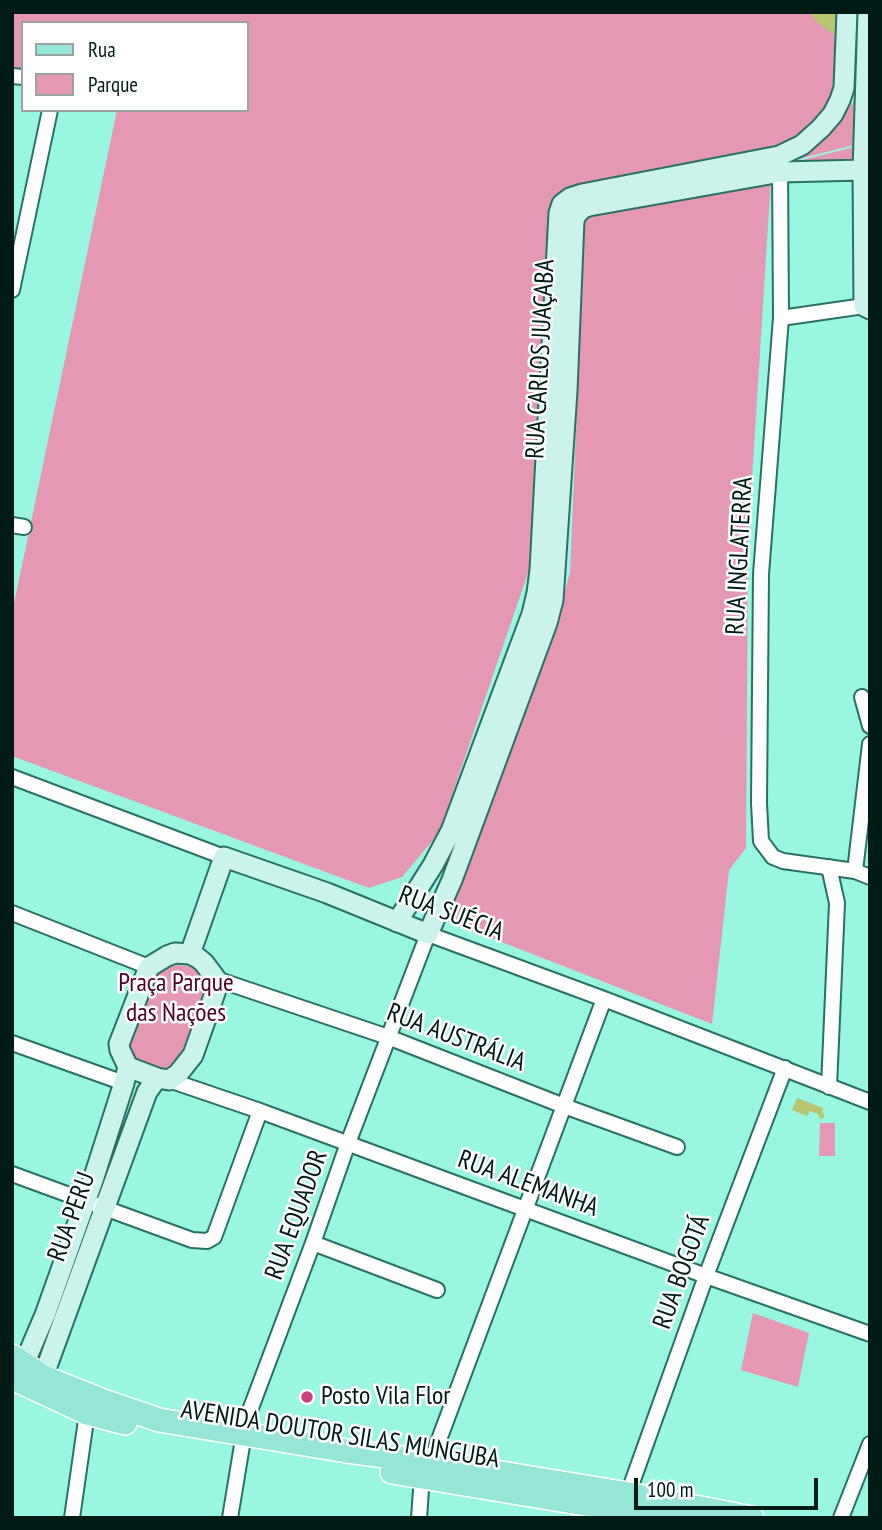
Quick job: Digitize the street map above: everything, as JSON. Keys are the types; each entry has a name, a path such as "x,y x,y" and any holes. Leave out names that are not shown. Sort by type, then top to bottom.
{"main road":[{"name":"AVENIDA DOUTOR SILAS MUNGUBA","path":"242,1441 159,1420 106,1402 23,1368 21,1382 87,1413 184,1439 242,1441 347,1451 427,1469 568,1509 669,1518"},
{"name":"AVENIDA DOUTOR SILAS MUNGUBA","path":"427,1469 628,1494 752,1518"}],"street":[{"name":"RUA CARLOS JUAÇABA","path":"780,164 810,139 836,109 844,88 847,12"},
{"path":"781,318 867,307 863,170 868,12"},
{"path":"12,290 19,231 49,112"},
{"name":"RUA CARLOS JUAÇABA","path":"397,922 451,831 532,614 540,570 574,220 577,214 589,206 780,164 863,170"},
{"name":"RUA INGLATERRA","path":"780,164 781,318 762,547 759,790 761,841 773,857 783,861 855,871 870,877"},
{"name":"RUA CARLOS JUAÇABA","path":"428,934 446,894 547,623 553,600 558,391"},
{"path":"862,697 870,726"},
{"path":"855,871 870,744"},
{"name":"RUA SUÉCIA","path":"12,777 327,893 870,1102"},
{"path":"190,954 224,857"},
{"path":"829,867 837,903 829,1087"},
{"path":"420,886 419,899 427,905 436,905 446,894"},
{"path":"12,913 149,967 176,953 190,954 204,963 216,979"},
{"name":"RUA EQUADOR","path":"230,1518 246,1421 428,934"},
{"name":"RUA PERU","path":"95,1203 126,1075 119,1044 149,967"},
{"name":"RUA PERU","path":"23,1368 54,1318 95,1203 146,1092 163,1079 178,1074 193,1055 214,999 216,979"},
{"name":"RUA AUSTRÁLIA","path":"216,979 388,1037 677,1147"},
{"path":"419,1518 427,1469 604,999"},
{"path":"12,1043 126,1075 163,1079"},
{"name":"RUA BOGOTÁ","path":"628,1494 706,1276 785,1068"},
{"name":"RUA ALEMANHA","path":"163,1079 261,1111 870,1334"},
{"path":"12,1174 192,1240 211,1240 261,1111"},
{"path":"313,1243 437,1290"},
{"path":"72,1518 87,1413"},
{"path":"841,1518 870,1444"}],"green space":[{"path":"12,12 839,12 835,92 814,123 798,136 777,146 580,185 555,197 549,210 529,570 439,833 402,877 369,888 12,756 12,613 117,112 248,112 248,21 21,21 21,76 12,75"},
{"path":"856,98 854,145 787,162 829,132"},
{"path":"854,147 854,160 787,164"},
{"path":"771,179 748,541 746,848 729,870 712,1024 445,920 549,645 570,573 585,215"},
{"name":"Praça Parque das Nações","path":"176,965 197,969 209,991 181,1064 161,1073 142,1066 130,1048 130,1036 155,975"},
{"path":"820,1123 835,1123 835,1156 819,1156"},
{"path":"753,1313 809,1333 798,1387 741,1370"}],"shaded area":[{"path":"797,1098 823,1108 824,1118 820,1119 818,1114 810,1111 807,1116 792,1110"}],"waterway":[{"path":"823,12 839,24"}],"place":[{"name":"Posto Vila Flor","path":"307,1397"}]}
